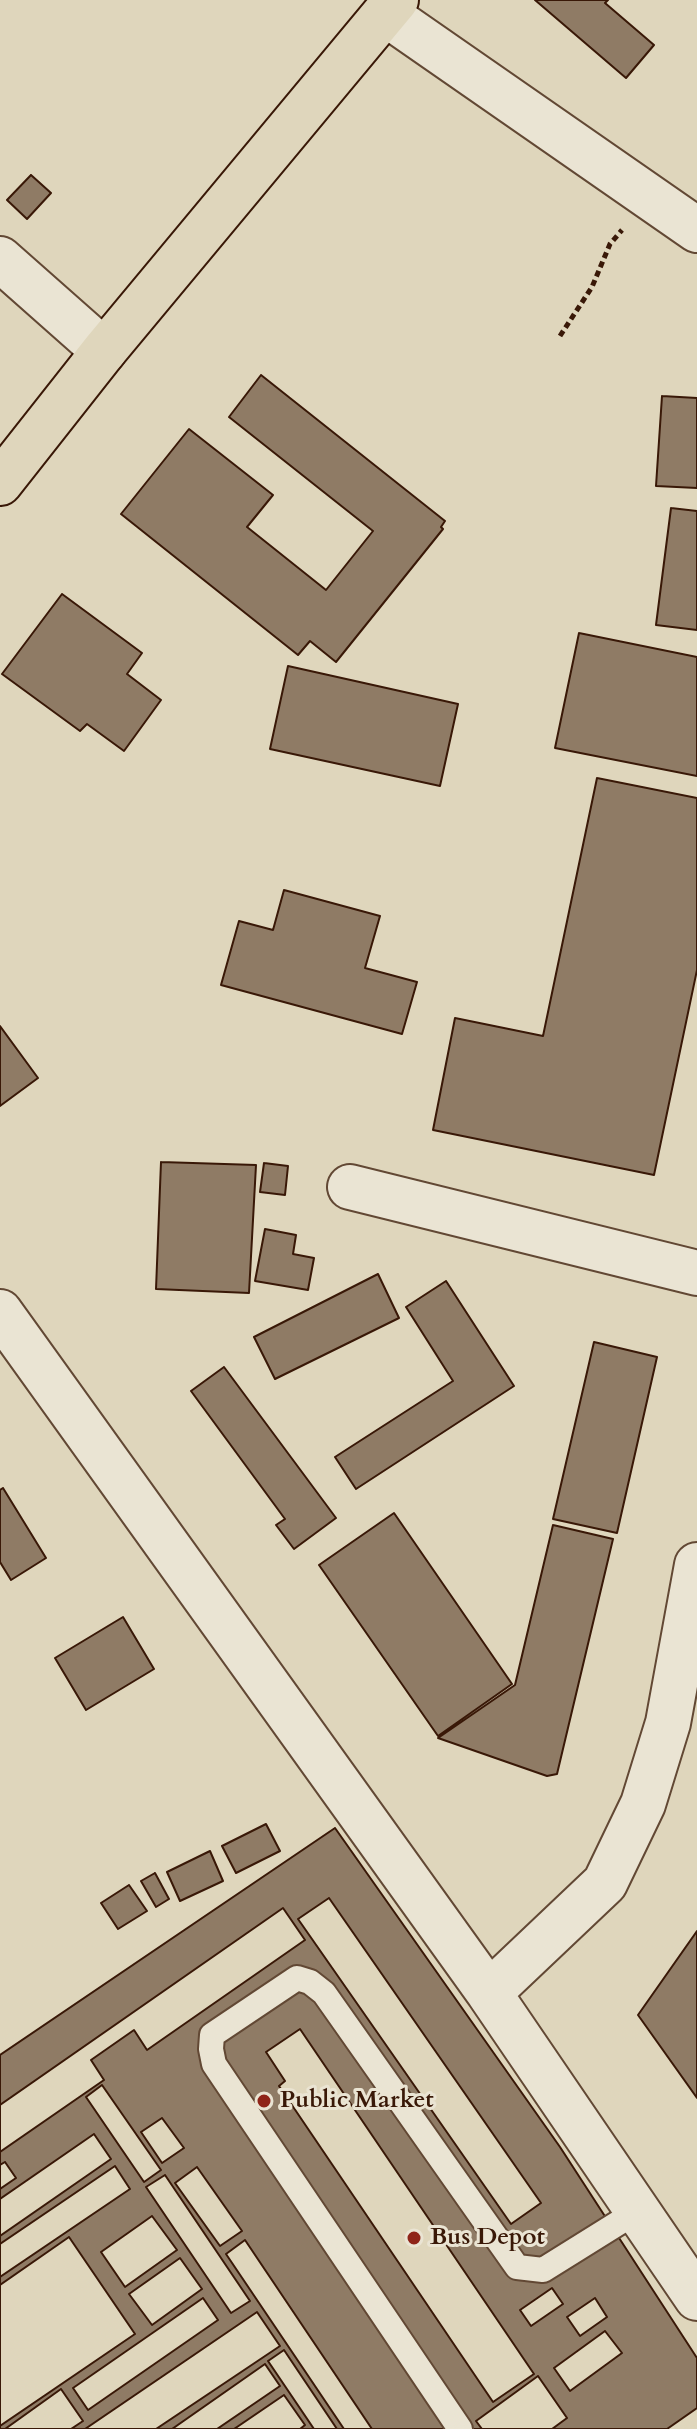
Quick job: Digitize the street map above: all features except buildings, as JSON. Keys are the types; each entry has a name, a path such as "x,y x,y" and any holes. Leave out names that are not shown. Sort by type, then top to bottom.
{"main road":[{"path":"0,483 104,351 391,7"}],"street":[{"path":"391,7 649,198 697,230"},
{"path":"0,259 104,351"},
{"path":"350,1187 697,1273"},
{"path":"0,1312 489,1993 697,2298"},
{"path":"489,1993 605,1883 643,1804 668,1723 697,1565"}],"lane":[{"path":"460,2429 214,2064 212,2035 297,1978 310,1982 324,1993 517,2267 543,2270 636,2212"}],"path":[{"path":"560,336 592,287 610,244 649,198"}],"place":[{"name":"Public Market","path":"264,2101"},
{"name":"Bus Depot","path":"414,2238"}]}
